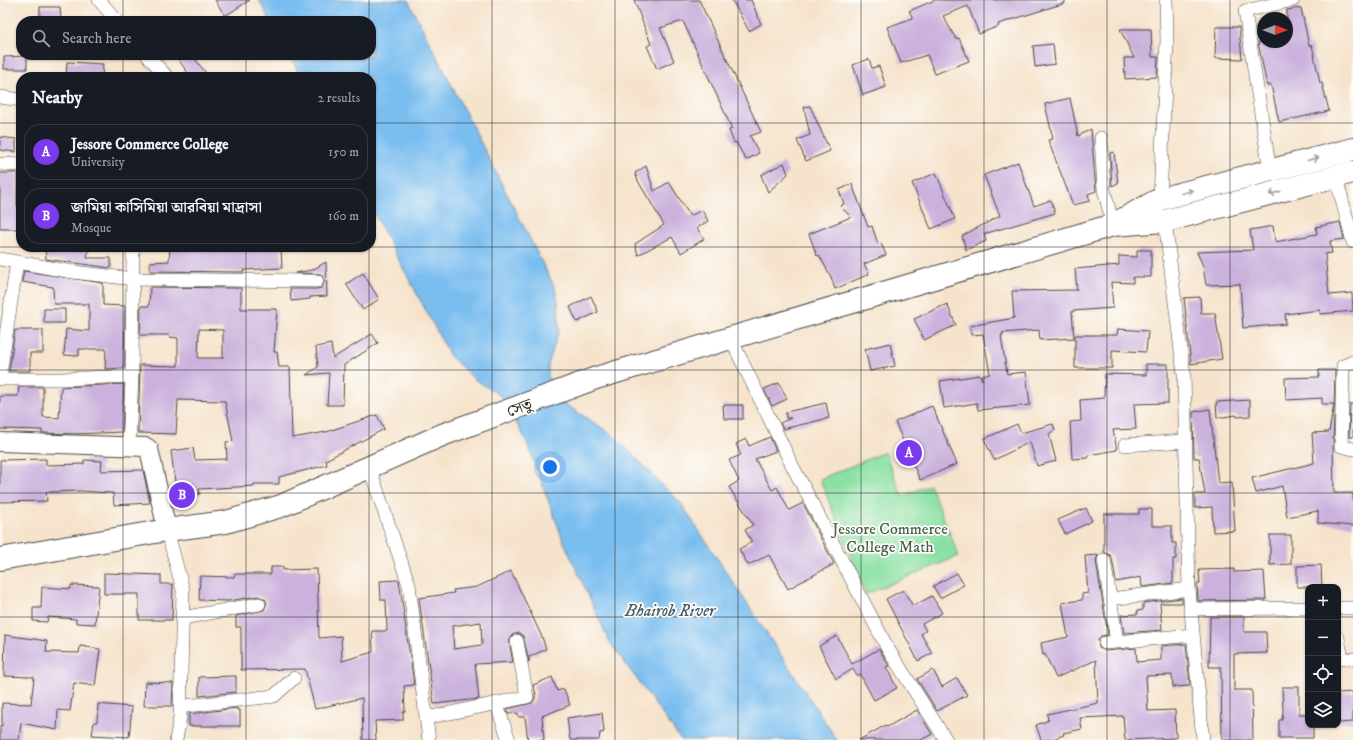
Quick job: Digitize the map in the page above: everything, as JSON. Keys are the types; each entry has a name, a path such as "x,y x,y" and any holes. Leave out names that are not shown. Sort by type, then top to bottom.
{"highway":[{"path":"1114,225 1160,200 1353,149"},
{"path":"1114,225 1165,221 1345,174"},
{"name":"সেতু","path":"0,559 167,530 226,522 281,506 442,435 596,378 1114,225"}],"street":[{"path":"99,0 113,16"},
{"path":"1160,200 1167,40 1166,0"},
{"path":"1270,171 1244,5 1293,0"},
{"path":"152,60 162,72"},
{"path":"0,97 16,99"},
{"path":"1101,138 1104,190 1114,225"},
{"path":"0,164 16,165"},
{"path":"1345,174 1353,242"},
{"path":"1165,221 1184,375 1190,609 1203,740"},
{"path":"129,446 132,376 133,252"},
{"path":"0,259 73,272 134,278 317,281"},
{"path":"0,374 17,262"},
{"path":"731,338 792,466 888,649 946,740"},
{"path":"1353,362 1343,366 1341,446 1353,448"},
{"path":"0,379 62,379 132,376"},
{"path":"1125,444 1185,441"},
{"path":"0,442 129,446 146,447 149,449 167,530 183,590 180,717 176,740"},
{"path":"369,466 409,585 429,740"},
{"path":"1104,560 1111,599 1111,642 1193,634"},
{"path":"1111,599 1189,589"},
{"path":"182,618 259,604"},
{"path":"1190,609 1305,608"},
{"path":"1341,608 1353,608"},
{"path":"426,718 527,697 518,641"},
{"path":"1341,654 1342,659 1353,659"},
{"path":"186,706 274,696 294,678"},
{"path":"496,703 509,740"}],"green space":[{"name":"Jessore Commerce College Math","path":"885,452 902,496 930,485 959,556 866,594 820,479"}],"water":[{"name":"Bhairob River","path":"259,0 408,0 555,288 558,301 559,330 548,365 548,376 556,395 568,406 613,435 680,502 837,740 681,740 609,641 563,540 526,440 501,396 473,378 450,356 376,217 376,72 298,72 292,60 376,60 376,16 267,16"}],"building":[{"path":"215,0 250,0 225,16"},
{"path":"634,0 699,0 761,132 750,136 759,153 746,160 736,142 734,143 729,130 732,129 683,21 660,28 674,61 657,69 647,46 651,44"},
{"path":"732,0 751,0 761,24 749,31"},
{"path":"935,0 1065,0 1065,3 998,24 999,26 979,34 968,6 943,16 956,39 959,38 969,61 935,74 927,55 901,63 887,27 913,18 909,11"},
{"path":"40,7 60,7 61,16 40,16"},
{"path":"1301,8 1309,46 1312,45 1320,83 1322,83 1329,111 1279,122 1271,85 1267,86 1259,48 1293,48 1293,12 1287,12 1287,10"},
{"path":"1216,27 1239,27 1242,59 1215,58"},
{"path":"1120,29 1151,29 1152,57 1158,57 1157,77 1125,79 1124,58 1134,58"},
{"path":"1053,44 1055,64 1035,67 1033,46"},
{"path":"16,56 16,60 27,60 27,69 4,69 4,57"},
{"path":"869,59 872,68 879,66 886,87 863,95 853,65"},
{"path":"179,60 196,60 205,72 187,72"},
{"path":"67,62 103,64 102,72 66,72"},
{"path":"1070,98 1078,136 1091,129 1096,191 1088,194 1090,201 1073,205 1048,140 1053,139 1045,104"},
{"path":"810,106 830,151 806,161 797,140 810,135 804,107"},
{"path":"0,137 16,139 16,152 0,150"},
{"path":"1114,152 1118,183 1112,186 1110,153"},
{"path":"1018,162 1034,206 1051,200 1055,213 984,234 986,241 966,250 962,236 1000,216 984,175"},
{"path":"784,163 788,174 768,192 761,175"},
{"path":"646,166 654,191 669,182 690,216 702,210 708,221 697,228 704,239 681,253 672,237 638,255 635,244 664,225 638,181 635,173"},
{"path":"0,173 16,173 16,229 0,229"},
{"path":"936,173 955,219 931,229 912,183"},
{"path":"852,184 868,227 872,226 878,244 881,243 886,255 864,264 869,274 835,289 831,277 819,255 817,256 809,234 851,217 840,206 844,204 839,190"},
{"path":"1340,222 1344,239 1330,241 1332,253 1325,254 1329,295 1352,293 1353,311 1320,314 1320,310 1285,314 1286,324 1243,328 1240,284 1206,285 1203,266 1197,252 1253,250 1250,230 1273,226 1275,242 1317,234 1316,227"},
{"path":"1137,250 1151,250 1151,277 1133,277 1133,283 1111,282 1113,308 1072,311 1074,338 1040,340 1039,330 1002,333 1003,335 1001,336 1007,374 1026,372 1030,405 978,410 977,403 944,408 940,381 980,375 982,380 982,375 990,374 983,334 971,335 970,326 1014,318 1012,291 1077,290 1075,269 1119,265 1119,256 1137,257"},
{"path":"45,252 88,252 87,258 111,258 111,268 46,259"},
{"path":"170,252 281,252 282,268 244,270 244,272 150,271 150,262 169,261"},
{"path":"326,262 327,296 310,297 310,299 291,301 290,289 317,289 321,288 325,281 321,274 295,273 312,270"},
{"path":"24,271 103,283 103,305 125,306 124,368 105,369 106,349 79,349 79,356 64,355 66,329 89,331 89,304 54,304 53,287 22,282"},
{"path":"363,273 379,299 363,310 346,284"},
{"path":"150,287 241,288 241,309 277,309 274,352 277,352 279,367 290,367 292,438 326,432 377,415 384,429 326,460 327,465 279,477 279,484 254,484 254,486 199,489 200,494 177,497 171,451 193,448 195,460 227,459 226,442 233,441 225,401 178,400 176,434 138,433 140,365 178,366 178,338 170,337 170,335 140,335 141,306 149,306","holes":["199,329 223,330 223,358 198,358"]},
{"path":"591,296 598,312 577,322 570,307"},
{"path":"1200,297 1201,313 1215,313 1222,359 1191,364 1184,298"},
{"path":"947,304 956,325 924,340 914,319"},
{"path":"44,309 65,309 65,323 44,323"},
{"path":"1118,329 1148,331 1146,352 1112,350 1112,368 1075,368 1075,335 1117,335"},
{"path":"15,330 43,330 43,353 30,353 30,371 9,371"},
{"path":"372,334 378,343 344,365 343,405 327,405 329,373 306,375 318,367 316,347 331,344 333,358"},
{"path":"890,343 895,366 870,371 865,349"},
{"path":"1146,364 1168,364 1168,403 1134,404 1136,429 1113,430 1117,450 1088,455 1088,458 1072,459 1070,422 1081,421 1080,400 1104,398 1105,374 1146,375"},
{"path":"1319,370 1335,370 1333,446 1334,493 1353,493 1353,526 1318,523 1318,511 1287,517 1282,486 1256,493 1252,478 1314,463 1312,433 1329,432 1334,404 1322,404 1322,398 1286,400 1285,378 1319,377"},
{"path":"779,383 787,399 772,406 764,389"},
{"path":"124,384 122,432 74,434 42,433 42,430 0,429 0,396 18,396 19,387 43,387 43,417 59,418 61,387"},
{"path":"1250,400 1250,416 1237,417 1236,415 1217,418 1216,402"},
{"path":"826,403 829,418 783,429 780,423 791,418 786,418 786,412"},
{"path":"1350,404 1353,404 1353,437 1349,437"},
{"path":"723,405 743,405 743,419 724,419"},
{"path":"932,406 957,464 920,480 895,422"},
{"path":"1210,409 1218,483 1232,482 1235,531 1213,532 1212,507 1195,508 1195,494 1205,494 1199,458 1194,458 1193,412"},
{"path":"1017,424 1021,433 1053,424 1055,430 1049,434 1056,461 1037,466 1030,442 994,460 984,439"},
{"path":"770,437 776,451 755,459 772,490 777,487 789,510 803,503 834,564 788,589 769,555 748,565 739,549 752,542 745,530 753,525 729,487 739,481 729,460 741,455 736,444 746,439 749,446"},
{"path":"46,459 46,465 84,464 84,460 102,461 101,471 143,470 150,503 114,505 113,493 82,491 46,492 47,501 0,502 0,460"},
{"path":"1086,508 1092,521 1065,534 1058,520"},
{"path":"1139,509 1152,509 1152,526 1172,526 1172,543 1176,543 1176,559 1173,559 1173,583 1142,587 1141,577 1116,582 1112,558 1104,552 1104,514 1139,514"},
{"path":"1270,535 1291,535 1291,564 1270,565"},
{"path":"1098,555 1096,561 1108,635 1101,636 1098,639 1099,648 1106,651 1136,648 1137,662 1161,660 1161,646 1186,644 1190,686 1173,687 1172,675 1146,676 1148,711 1175,710 1176,738 1125,740 1123,716 1080,718 1082,729 1063,733 1064,735 1050,740 1041,740 1036,725 1049,720 1047,714 1098,703 1096,660 1056,678 1045,654 1043,655 1041,643 1068,637 1062,603 1082,600 1082,594 1088,593 1085,556"},
{"path":"1321,565 1322,584 1305,584 1305,587 1297,587 1297,566"},
{"path":"271,567 283,567 283,570 317,569 319,638 341,636 342,661 373,652 372,631 387,631 386,600 381,600 380,581 399,580 414,685 404,686 405,711 403,712 403,720 375,721 376,740 363,740 362,698 315,709 305,669 241,670 241,627 236,627 236,616 264,610 267,603 265,599 258,596 228,601 199,600 200,576 234,577 235,574 271,574"},
{"path":"1234,569 1234,572 1264,571 1266,600 1198,601 1197,584 1200,584 1199,570"},
{"path":"511,571 542,637 546,649 529,657 529,662 523,636 519,633 512,635 509,642 513,662 475,664 479,699 434,704 419,598 454,593 453,590 477,587","holes":["481,622 482,645 454,649 452,626"]},
{"path":"104,573 161,575 161,584 173,584 172,620 139,620 139,594 104,594"},
{"path":"957,573 964,585 940,598 933,586"},
{"path":"71,585 99,586 95,624 76,623 76,619 48,617 47,622 33,621 33,608 41,608 42,587 71,589"},
{"path":"903,590 913,606 932,596 942,613 922,624 926,631 921,634 932,653 918,661 886,599"},
{"path":"1182,598 1182,603 1160,603 1162,630 1124,633 1121,615 1138,614 1137,611 1143,610 1143,603"},
{"path":"1210,617 1244,617 1244,632 1266,632 1267,653 1234,654 1234,690 1252,690 1253,740 1222,740 1221,667 1209,667"},
{"path":"5,635 47,641 46,652 79,653 80,646 100,649 95,686 74,683 70,711 58,710 57,730 21,723 19,740 0,740 0,725 2,726 2,703 31,704 34,677 4,676"},
{"path":"837,636 852,664 879,649 889,666 886,667 897,688 874,700 860,674 857,676 853,669 836,679 819,646"},
{"path":"933,670 942,687 957,678 967,695 937,711 917,679"},
{"path":"236,676 236,692 199,696 199,677"},
{"path":"552,677 557,691 564,689 570,705 542,716 544,740 528,740 525,717 519,717 518,713 508,714 507,709 532,703 536,694 533,685"},
{"path":"145,682 173,683 172,706 144,706"},
{"path":"1282,687 1299,687 1299,714 1305,714 1305,728 1313,728 1313,738 1279,738 1279,720 1282,720"},
{"path":"1353,692 1353,722 1341,723 1341,693"},
{"path":"98,704 132,707 129,737 92,735 94,722 97,722"},
{"path":"237,708 237,710 240,710 240,726 189,726 189,714"},
{"path":"917,710 932,734 921,740 859,740 886,725 887,727"},
{"path":"602,713 604,732 600,733 599,740 570,740 567,718"}],"place":[{"name":"Jessore Commerce College","path":"909,453"},
{"name":"জামিয়া কাসিমিয়া আরবিয়া মাদ্রাসা","path":"182,495"}]}
